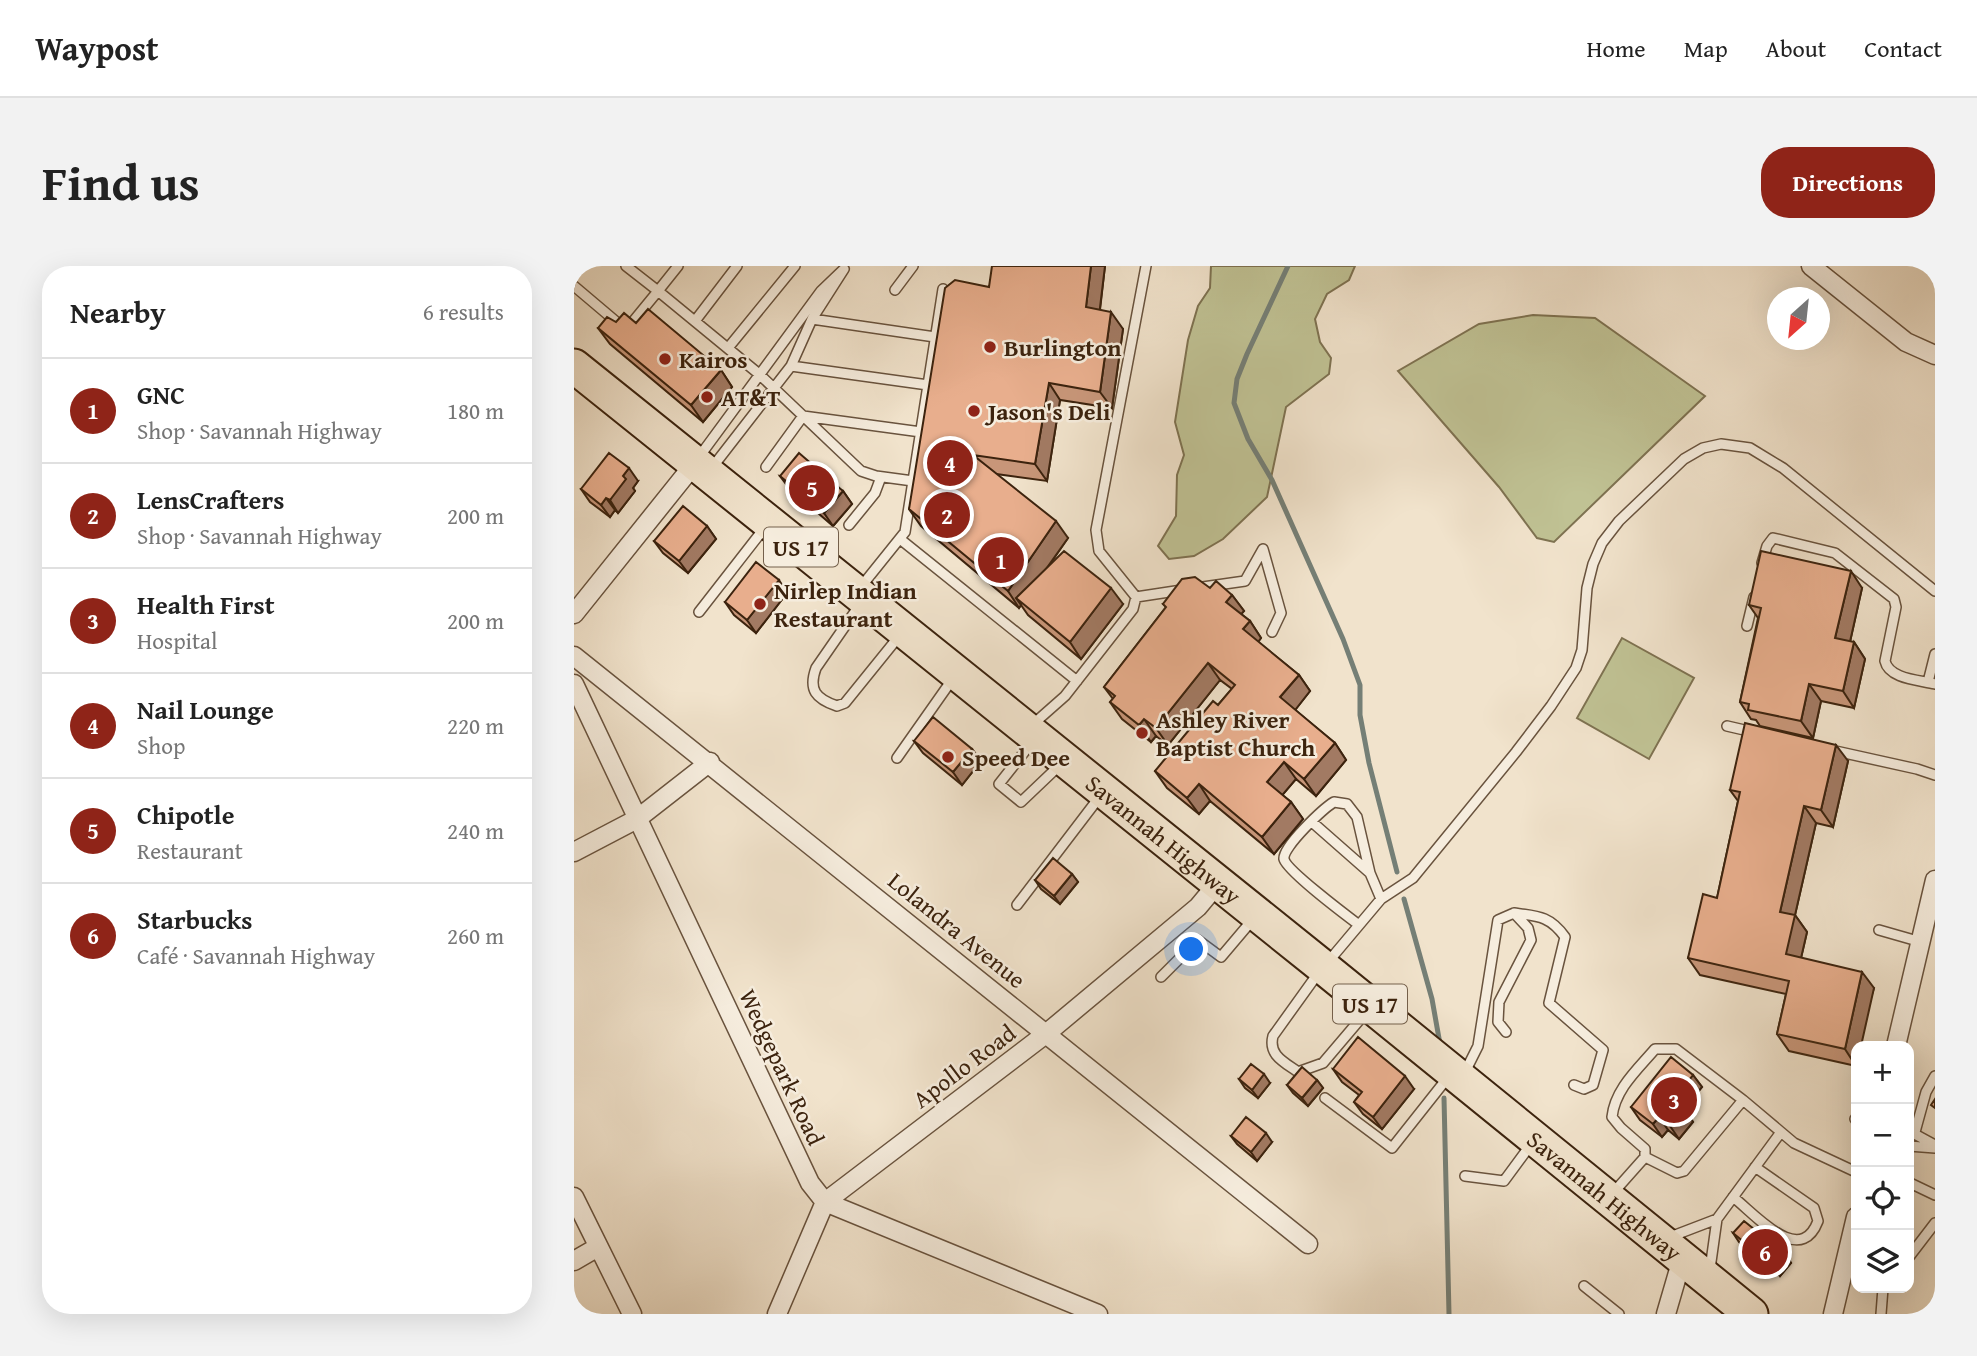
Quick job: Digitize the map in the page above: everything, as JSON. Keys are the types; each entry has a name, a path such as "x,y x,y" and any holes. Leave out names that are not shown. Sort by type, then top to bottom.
{"highway":[{"name":"Savannah Highway","path":"579,373 861,595 1751,1314"}],"street":[{"path":"1811,266 1833,273 1906,342 1935,355"},
{"path":"574,614 701,468"},
{"name":"Lolandra Avenue","path":"574,656 710,762 1308,1244"},
{"name":"Wedgepark Road","path":"574,684 810,1183 825,1202"},
{"path":"574,852 637,819 710,762"},
{"path":"1897,1041 1921,942 1930,922 1935,880"},
{"name":"Apollo Road","path":"825,1202 1048,1033 1198,907 1218,883"},
{"path":"574,1197 579,1222 598,1247 632,1314"},
{"path":"778,1314 825,1202 1098,1314"},
{"path":"1833,1314 1853,1230"},
{"path":"574,1261 598,1247"},
{"path":"1666,1314 1671,1249"}],"lane":[{"path":"626,266 759,374 861,471 881,477 913,481"},
{"path":"574,286 626,330 678,266"},
{"path":"695,321 737,266"},
{"path":"728,348 794,266"},
{"path":"895,290 914,266"},
{"path":"1136,597 1099,551 1096,530 1146,266"},
{"path":"844,269 812,319 791,366 701,468 759,374 821,292 844,269"},
{"path":"904,631 845,703 837,706 822,699 814,691 812,681 816,668 861,595 905,533 943,289"},
{"path":"812,319 935,337"},
{"path":"791,366 928,385"},
{"path":"803,416 920,432"},
{"path":"766,467 803,416"},
{"path":"1372,1006 1318,1066 1298,1072 1273,1054 1273,1036 1323,967 1381,899 1413,877 1516,752 1576,668 1583,650 1587,588 1602,543 1619,521 1684,459 1703,448 1721,444 1750,448 1783,468 1935,591"},
{"path":"849,525 875,493 881,477"},
{"path":"699,612 769,522"},
{"path":"1760,572 1767,545 1773,538 1835,553 1894,599 1896,607 1885,661 1886,668 1892,673 1932,683 1935,654"},
{"path":"900,539 1077,681"},
{"path":"1136,597 1245,581 1263,549 1281,613 1272,632"},
{"path":"1747,626 1757,586"},
{"path":"1066,760 1021,802 999,784 1032,733 1065,696 1133,609 1136,597"},
{"path":"897,758 957,673"},
{"path":"1727,726 1767,735"},
{"path":"1820,747 1935,775"},
{"path":"1017,905 1104,791"},
{"path":"1359,925 1307,883 1284,859 1289,847 1334,802 1347,804 1357,817 1370,873 1381,899"},
{"path":"1312,822 1370,873"},
{"path":"1506,1032 1498,1022 1499,1002 1531,940 1528,928 1514,913"},
{"path":"1325,1098 1392,1148 1457,1075 1478,1046 1498,920 1514,913 1544,917 1558,927 1565,937 1549,1003 1603,1050 1594,1085 1584,1089 1574,1085"},
{"path":"1161,978 1198,940 1221,957 1257,914"},
{"path":"1879,930 1921,942"},
{"path":"1608,1198 1645,1157 1645,1149 1612,1117 1613,1106 1622,1089 1655,1049 1676,1049 1794,1143 1851,1170"},
{"path":"1914,1126 1926,1092 1935,1076"},
{"path":"1645,1157 1677,1173 1684,1171 1743,1100"},
{"path":"1710,1282 1717,1219 1781,1132"},
{"path":"1914,1133 1935,1146"},
{"path":"1465,1176 1504,1181 1535,1139"},
{"path":"1914,1146 1935,1146"},
{"path":"1733,1196 1782,1237 1793,1241 1801,1240 1815,1230 1818,1221 1814,1208 1755,1167"},
{"path":"1914,1185 1935,1195"},
{"path":"1671,1249 1682,1234 1717,1219"},
{"path":"1914,1250 1935,1223"},
{"path":"1584,1286 1619,1314"},
{"path":"1881,1314 1884,1293"}],"green space":[{"path":"1211,266 1355,266 1349,280 1327,294 1315,319 1320,342 1331,358 1329,374 1286,407 1267,497 1223,539 1194,556 1169,559 1158,546 1176,516 1177,475 1184,455 1175,422 1188,340 1198,306 1210,288"},
{"path":"1533,315 1595,318 1705,396 1554,542 1537,538 1499,487 1398,371 1479,324"},
{"path":"1622,638 1694,678 1649,759 1577,718"}],"building":[{"path":"992,266 1091,266 1086,307 1111,312 1100,392 1049,383 1035,464 973,455 1056,521 1008,591 909,509 945,288 955,280 989,287"},
{"path":"648,309 721,370 691,405 598,328 607,317 616,322 624,313 636,323"},
{"path":"609,453 629,468 623,476 626,479 610,500 606,498 601,505 581,489"},
{"path":"799,453 843,491 824,513 780,476"},
{"path":"683,506 707,526 679,561 654,541"},
{"path":"1064,551 1111,588 1070,642 1016,598"},
{"path":"1761,551 1851,571 1835,638 1854,642 1843,691 1809,684 1801,721 1748,710 1749,704 1740,702 1761,608 1749,605"},
{"path":"756,562 779,580 747,620 725,602"},
{"path":"1195,577 1210,588 1216,581 1232,595 1226,602 1250,621 1243,629 1299,675 1280,697 1335,743 1304,779 1284,762 1267,782 1291,802 1262,837 1199,784 1187,798 1155,771 1213,701 1218,705 1235,685 1208,663 1156,728 1144,719 1139,725 1110,702 1115,696 1104,687 1166,607 1163,604 1182,579"},
{"path":"933,717 972,749 953,772 914,741"},
{"path":"1745,723 1836,745 1821,810 1804,806 1780,912 1795,915 1786,954 1862,972 1845,1049 1777,1034 1789,981 1688,958 1703,894 1717,898 1740,792 1730,790"},
{"path":"1053,858 1072,874 1054,896 1035,880"},
{"path":"1358,1037 1405,1076 1373,1117 1354,1102 1362,1092 1333,1069"},
{"path":"1671,1057 1693,1075 1673,1100 1684,1109 1670,1126 1659,1117 1653,1124 1631,1107"},
{"path":"1251,1064 1264,1074 1252,1090 1239,1079"},
{"path":"1302,1067 1317,1080 1302,1098 1287,1085"},
{"path":"1246,1117 1266,1133 1251,1152 1231,1136"},
{"path":"1744,1221 1785,1254 1774,1267 1733,1233"}],"waterway":[{"path":"1288,266 1237,379 1234,403 1248,439 1272,480 1343,639 1360,685 1360,715 1369,763 1397,872"},
{"path":"1404,899 1432,999 1440,1044"},
{"path":"1444,1098 1449,1314"}],"place":[{"name":"Burlington","path":"990,347"},
{"name":"Kairos","path":"665,359"},
{"name":"AT&T","path":"707,397"},
{"name":"Jason's Deli","path":"974,411"},
{"name":"Nail Lounge","path":"950,463"},
{"name":"Chipotle","path":"812,488"},
{"name":"LensCrafters","path":"947,515"},
{"name":"GNC","path":"1001,560"},
{"name":"Nirlep Indian Restaurant","path":"760,604"},
{"name":"Ashley River Baptist Church","path":"1142,733"},
{"name":"Speed Dee","path":"948,757"},
{"name":"Health First","path":"1674,1100"},
{"name":"Starbucks","path":"1765,1252"}]}
